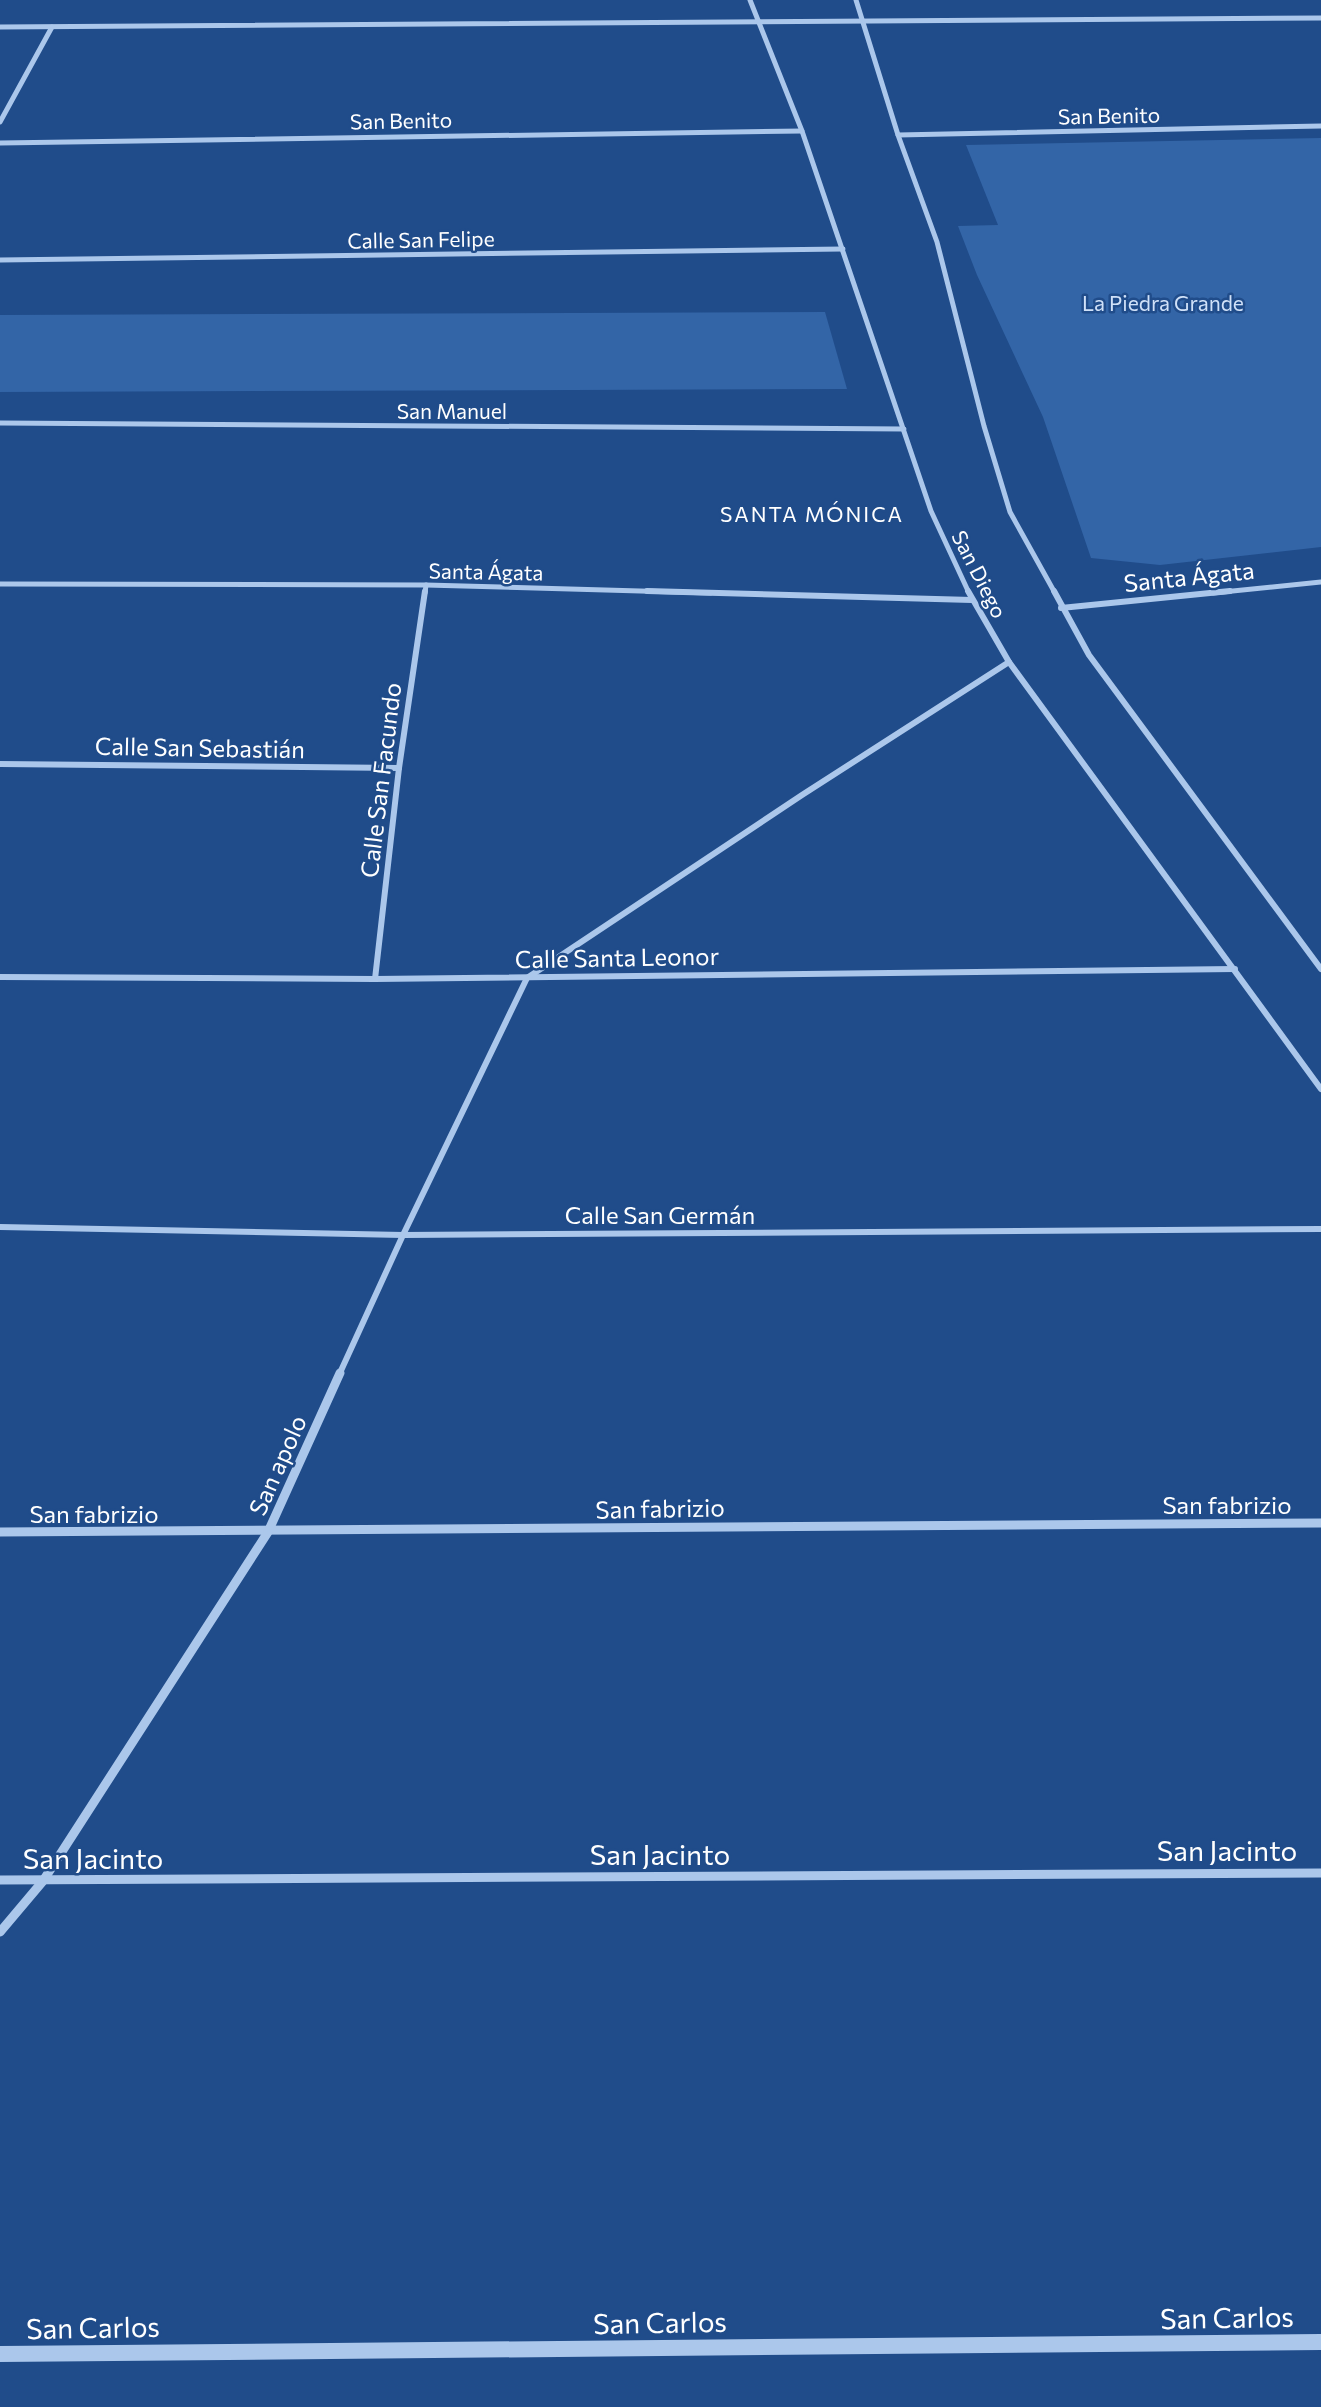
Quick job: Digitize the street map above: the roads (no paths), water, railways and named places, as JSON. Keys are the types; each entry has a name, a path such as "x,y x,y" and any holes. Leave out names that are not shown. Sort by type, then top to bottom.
{"street":[{"name":"San Diego","path":"750,0 802,131 931,511 972,600 1009,662 1321,1089"},
{"path":"856,0 898,135 937,242 984,426 1010,512 1060,608 1089,655 1321,969"},
{"path":"0,27 1321,18"},
{"path":"0,122 52,27"},
{"name":"San Benito","path":"898,135 1321,126"},
{"name":"San Benito","path":"0,143 802,131"},
{"name":"Calle San Felipe","path":"0,260 843,249"},
{"name":"San Manuel","path":"0,423 904,429"},
{"name":"Santa Ágata","path":"1060,608 1321,582"},
{"name":"Santa Ágata","path":"0,584 426,585 972,600"},
{"name":"Calle San Facundo","path":"375,979 399,768 426,585"},
{"path":"527,978 802,795 1009,662"},
{"name":"Calle San Sebastián","path":"0,764 399,768"},
{"name":"Calle Santa Leonor","path":"0,977 375,979 1235,969"},
{"name":"San apolo","path":"0,1932 43,1881 268,1532 403,1235 527,978"},
{"name":"Calle San Germán","path":"0,1227 403,1235 1321,1228"},
{"name":"San fabrizio","path":"0,1532 1321,1523"},
{"name":"San Jacinto","path":"0,1880 1321,1873"},
{"name":"San Carlos","path":"0,2354 1321,2342"}],"district":[{"name":"SANTA MÓNICA","path":"812,513"}],"park label":[{"name":"La Piedra Grande","path":"1163,302"}]}
